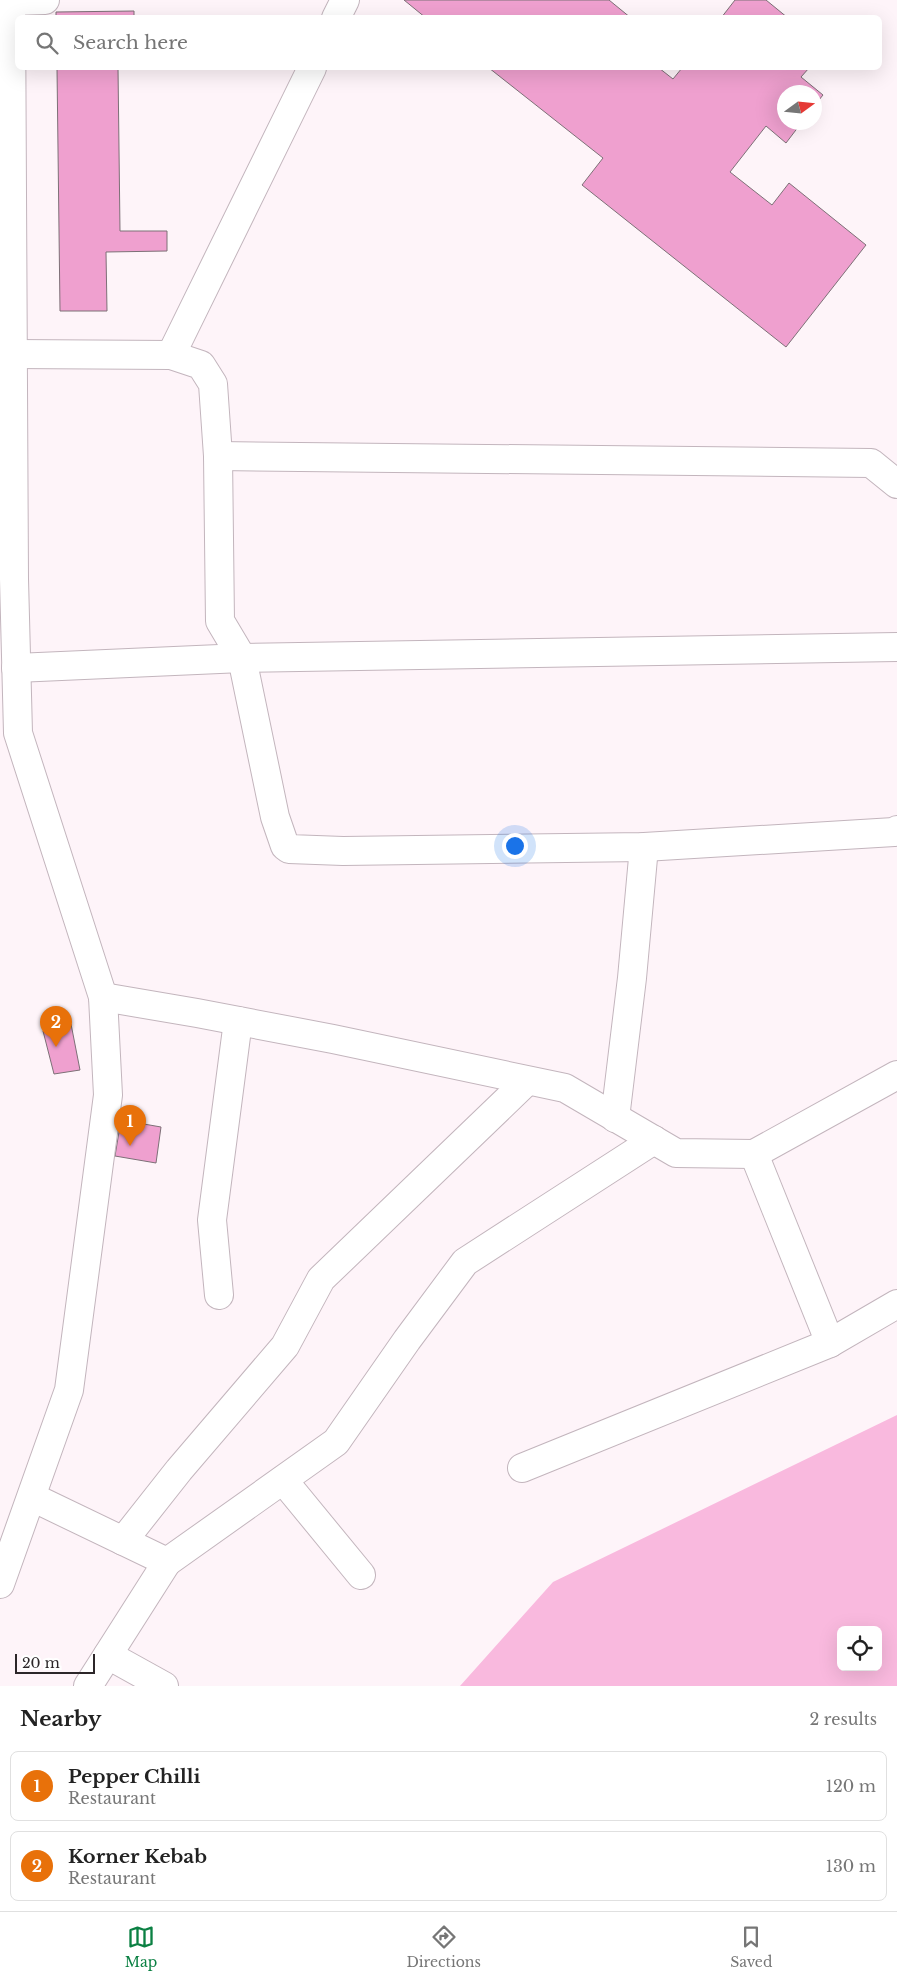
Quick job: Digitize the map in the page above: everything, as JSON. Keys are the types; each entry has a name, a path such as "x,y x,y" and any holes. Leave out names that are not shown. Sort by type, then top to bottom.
{"street":[{"path":"0,1584 69,1390 108,1095 103,997 18,732 16,668 7,602 14,354 11,1 45,0"},
{"path":"338,15 345,0"},
{"path":"171,355 311,70"},
{"path":"14,354 171,355 201,365 213,384 218,456 220,621 242,658 275,818 285,846 289,849 344,851 644,847 894,832 897,830"},
{"path":"218,456 871,463 897,484"},
{"path":"16,668 242,658 897,647"},
{"path":"615,1118 632,978 644,847"},
{"path":"103,997 238,1021 565,1088 676,1153 754,1154 897,1074"},
{"path":"219,1296 212,1220 238,1021"},
{"path":"123,1541 179,1470 285,1346 322,1279 527,1081"},
{"path":"88,1686 167,1562 336,1442 465,1262 654,1140"},
{"path":"754,1154 830,1343"},
{"path":"522,1468 830,1343 897,1304"},
{"path":"283,1480 360,1575"},
{"path":"32,1497 167,1562"},
{"path":"108,1655 164,1686"}],"shaded area":[{"path":"897,1415 897,1686 460,1686 553,1582"}],"building":[{"path":"404,0 609,0 627,15 422,15"},
{"path":"735,0 766,0 784,15 723,15"},
{"path":"134,11 134,15 56,15 56,12"},
{"path":"57,70 118,70 120,231 167,231 167,251 106,252 107,311 60,311"},
{"path":"492,70 662,70 673,79 680,70 807,70 801,77 811,85 777,85 777,130 796,130 786,143 766,126 730,172 772,205 789,183 866,245 786,347 582,185 603,158"},
{"path":"71,1024 80,1070 54,1074 43,1031"},
{"path":"121,1120 161,1127 156,1163 115,1156"}],"place":[{"name":"Korner Kebab","path":"56,1047"},
{"name":"Pepper Chilli","path":"130,1146"}]}
